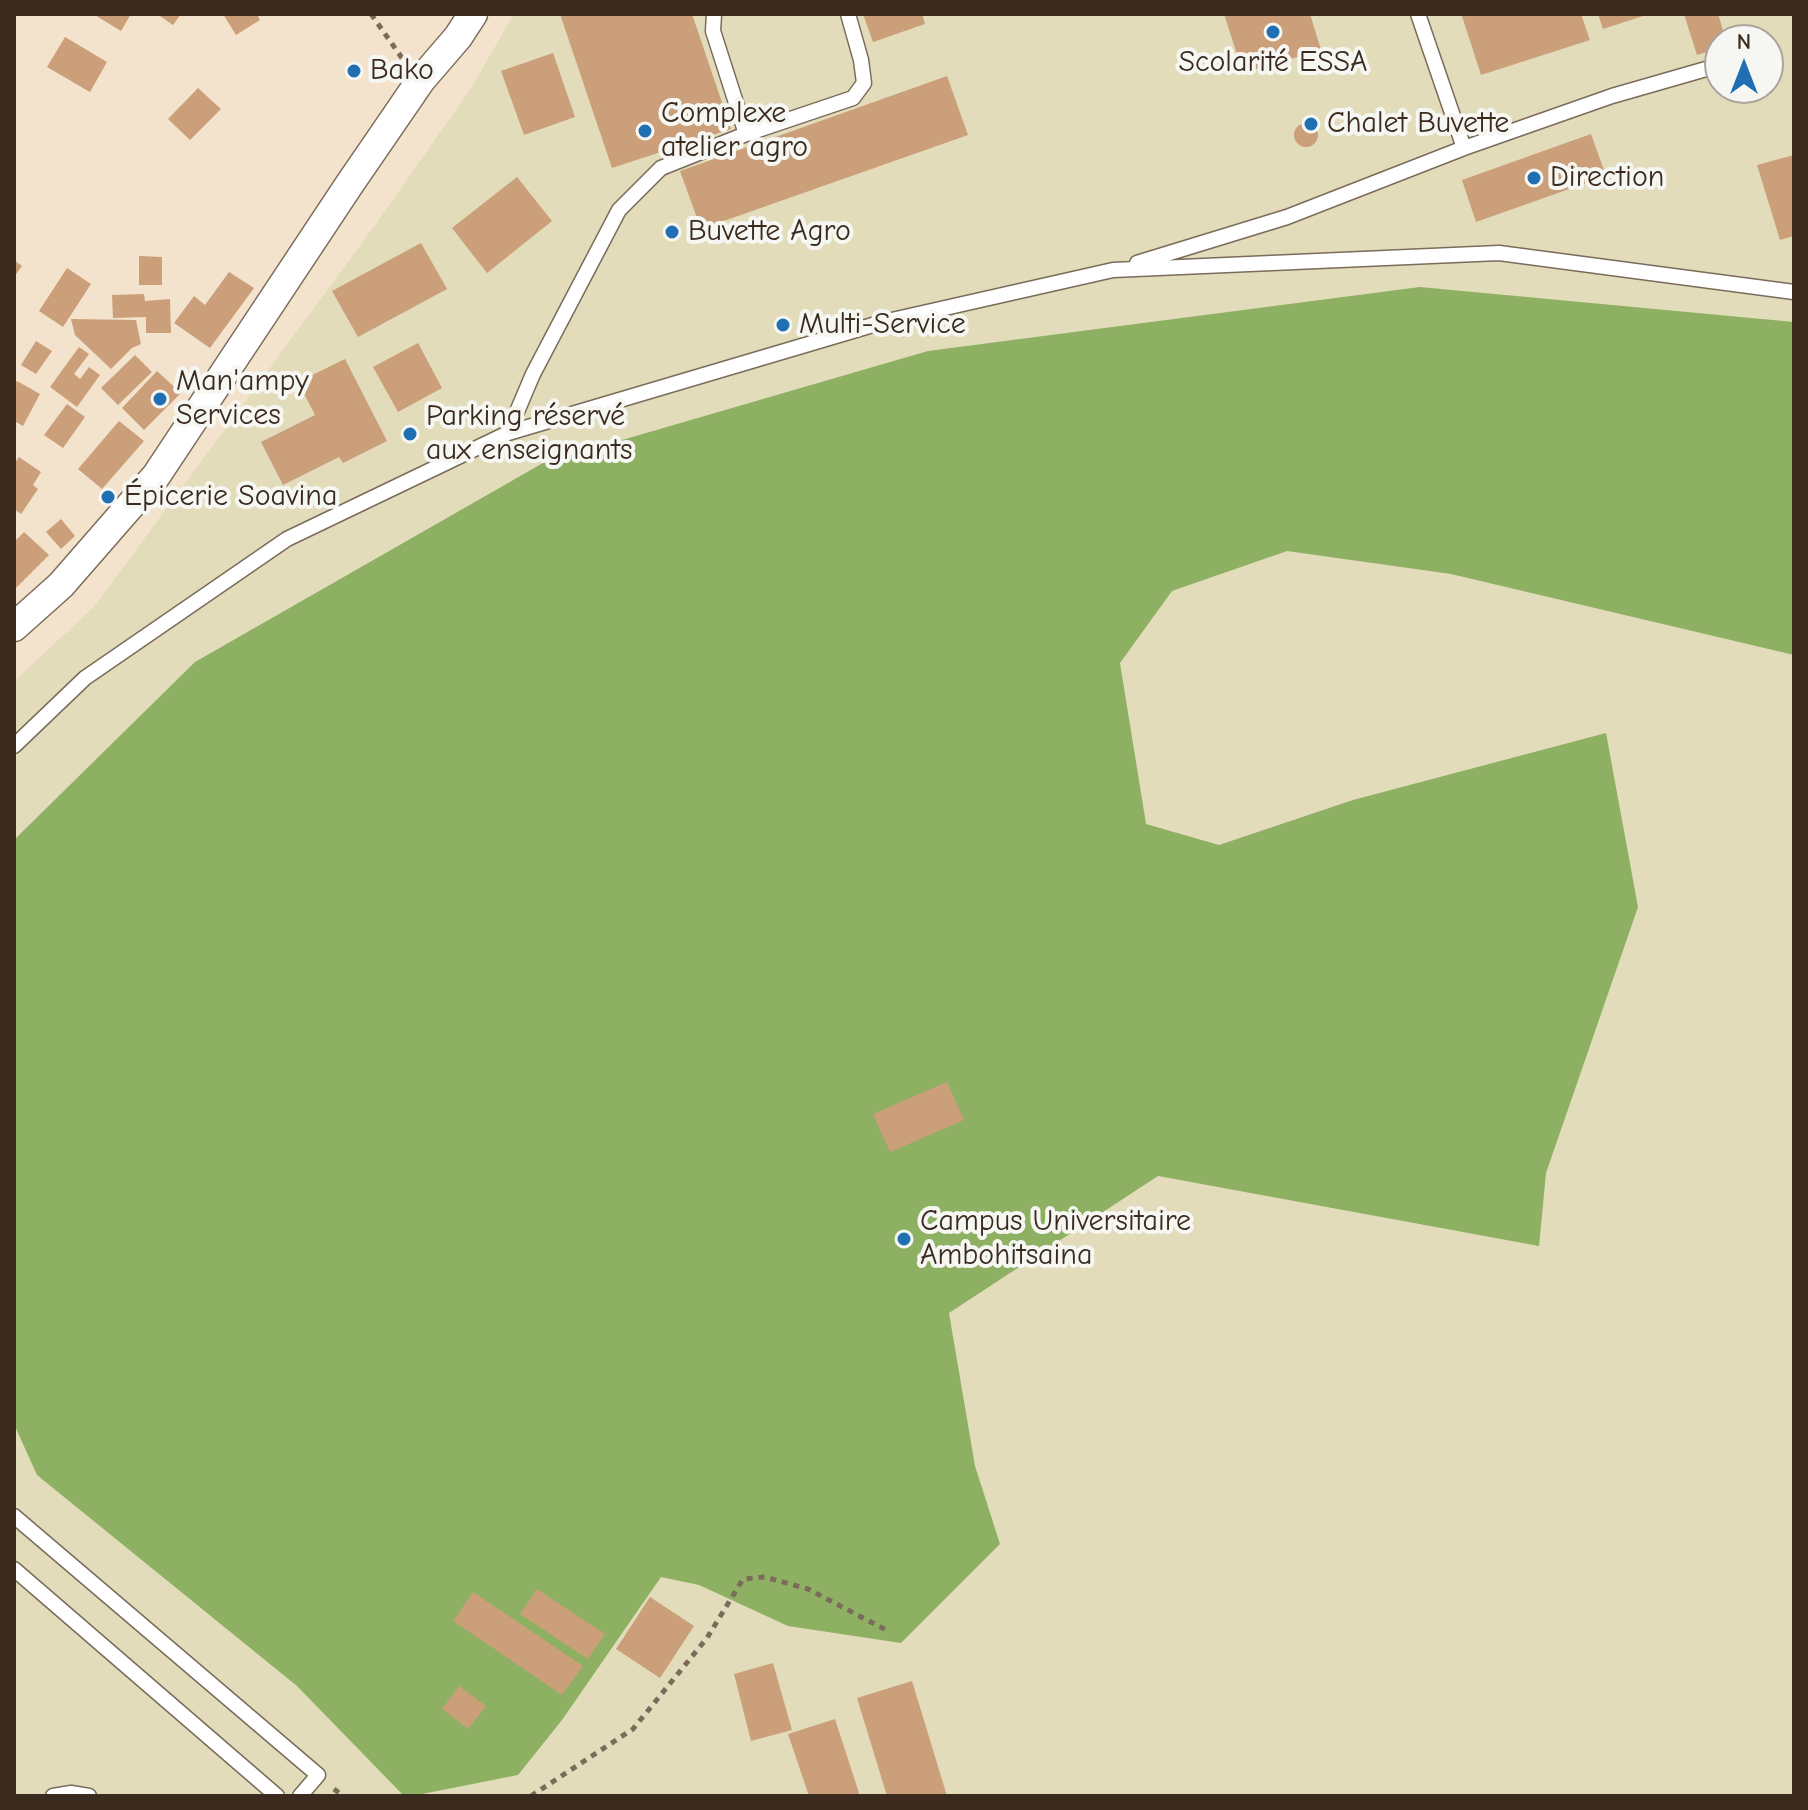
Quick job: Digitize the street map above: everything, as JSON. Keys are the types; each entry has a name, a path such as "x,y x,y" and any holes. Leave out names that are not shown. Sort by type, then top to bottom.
{"street":[{"path":"14,627 61,585 156,476 421,80 458,37 473,14"}],"lane":[{"path":"714,14 713,31 746,134"},
{"path":"508,433 533,374 619,210 661,168 746,134 853,98 864,83 848,14"},
{"path":"1418,14 1464,148"},
{"path":"14,746 85,678 287,539 508,433 883,322 1113,270 1275,222 1464,148 1612,96 1704,70"},
{"path":"1113,270 1499,253 1794,292"},
{"path":"14,1516 318,1775 300,1796"},
{"path":"14,1569 277,1796"},
{"path":"53,1796 71,1793 89,1796"}],"path":[{"path":"371,14 390,44 421,80"},
{"path":"531,1796 633,1729 707,1638 743,1579 765,1577 808,1589 888,1631"}],"shaded area":[{"name":"Campus Universitaire Ambohitsaina","path":"514,14 1794,14 1794,1796 14,1796 14,681 94,607 378,221 471,88"}],"green space":[{"path":"1420,287 1794,322 1794,655 1451,574 1287,551 1172,591 1120,663 1146,824 1219,845 1353,800 1606,733 1638,907 1546,1173 1539,1246 1158,1176 949,1313 975,1466 1000,1544 901,1643 788,1626 699,1585 661,1577 562,1720 518,1775 412,1796 404,1796 297,1686 37,1475 14,1424 14,840 195,662 543,463 928,351"}],"building":[{"path":"93,14 131,14 121,31"},
{"path":"157,14 181,14 173,25"},
{"path":"223,14 257,14 260,20 236,35"},
{"path":"560,14 692,14 731,129 612,168"},
{"path":"863,14 922,14 925,24 873,42"},
{"name":"Scolarité ESSA","path":"1224,14 1310,14 1321,50 1243,73"},
{"path":"1581,14 1590,40 1481,75 1462,16"},
{"path":"1598,14 1646,14 1646,15 1603,29"},
{"path":"1684,14 1718,14 1721,24 1704,24 1704,53 1697,55"},
{"path":"65,37 107,62 90,92 47,67"},
{"path":"553,53 575,117 524,135 501,71"},
{"path":"947,76 968,135 701,229 680,171"},
{"path":"198,88 221,109 190,140 168,119"},
{"path":"1306,123 1317,130 1318,135 1311,146 1306,147 1295,140 1294,135 1301,124"},
{"name":"Direction","path":"1591,134 1606,176 1476,222 1462,180"},
{"path":"1794,155 1794,236 1780,240 1757,165"},
{"path":"517,177 552,221 487,273 452,228"},
{"path":"421,243 447,289 358,337 332,291"},
{"path":"139,256 162,257 162,285 139,285"},
{"path":"14,260 22,266 14,277"},
{"path":"67,268 91,284 63,327 39,311"},
{"path":"229,272 254,288 210,348 174,323 194,296 205,305"},
{"path":"144,294 145,301 170,299 171,333 146,333 146,317 113,318 112,295"},
{"path":"71,319 136,320 141,344 132,348 111,369 75,335"},
{"path":"36,341 52,351 36,374 21,365"},
{"path":"418,343 442,388 398,412 373,367"},
{"path":"79,347 89,354 74,374 80,379 89,367 100,375 77,407 50,387"},
{"path":"135,355 152,372 118,405 101,388"},
{"path":"345,359 387,441 343,463 339,457 283,485 261,442 315,415 298,382"},
{"path":"157,371 181,393 144,430 122,408"},
{"path":"17,381 40,394 23,426 14,421 14,386"},
{"path":"67,404 85,417 63,448 44,435"},
{"path":"119,421 144,441 102,489 78,469"},
{"path":"19,457 41,472 33,485 38,489 21,514 14,509 14,464"},
{"path":"61,519 75,536 61,549 46,532"},
{"path":"24,532 49,555 14,590 14,542"},
{"path":"947,1082 964,1120 890,1152 873,1114"},
{"path":"537,1589 605,1634 588,1659 520,1614"},
{"path":"473,1592 583,1666 562,1695 453,1621"},
{"path":"650,1597 694,1626 660,1678 616,1649"},
{"path":"773,1663 792,1730 751,1741 734,1674"},
{"path":"912,1681 947,1796 887,1796 857,1698"},
{"path":"459,1686 486,1706 468,1729 442,1709"},
{"path":"835,1719 860,1796 809,1796 788,1734"}],"place":[{"name":"Scolarité ESSA","path":"1273,32"},
{"name":"Bako","path":"354,71"},
{"name":"Chalet Buvette","path":"1311,124"},
{"name":"Complexe atelier agro","path":"645,131"},
{"name":"Direction","path":"1534,178"},
{"name":"Buvette Agro","path":"672,232"},
{"name":"Multi-Service","path":"783,325"},
{"name":"Man'ampy Services","path":"160,399"},
{"name":"Parking réservé aux enseignants","path":"410,434"},
{"name":"Épicerie Soavina","path":"108,497"},
{"name":"Campus Universitaire Ambohitsaina","path":"904,1239"}]}
